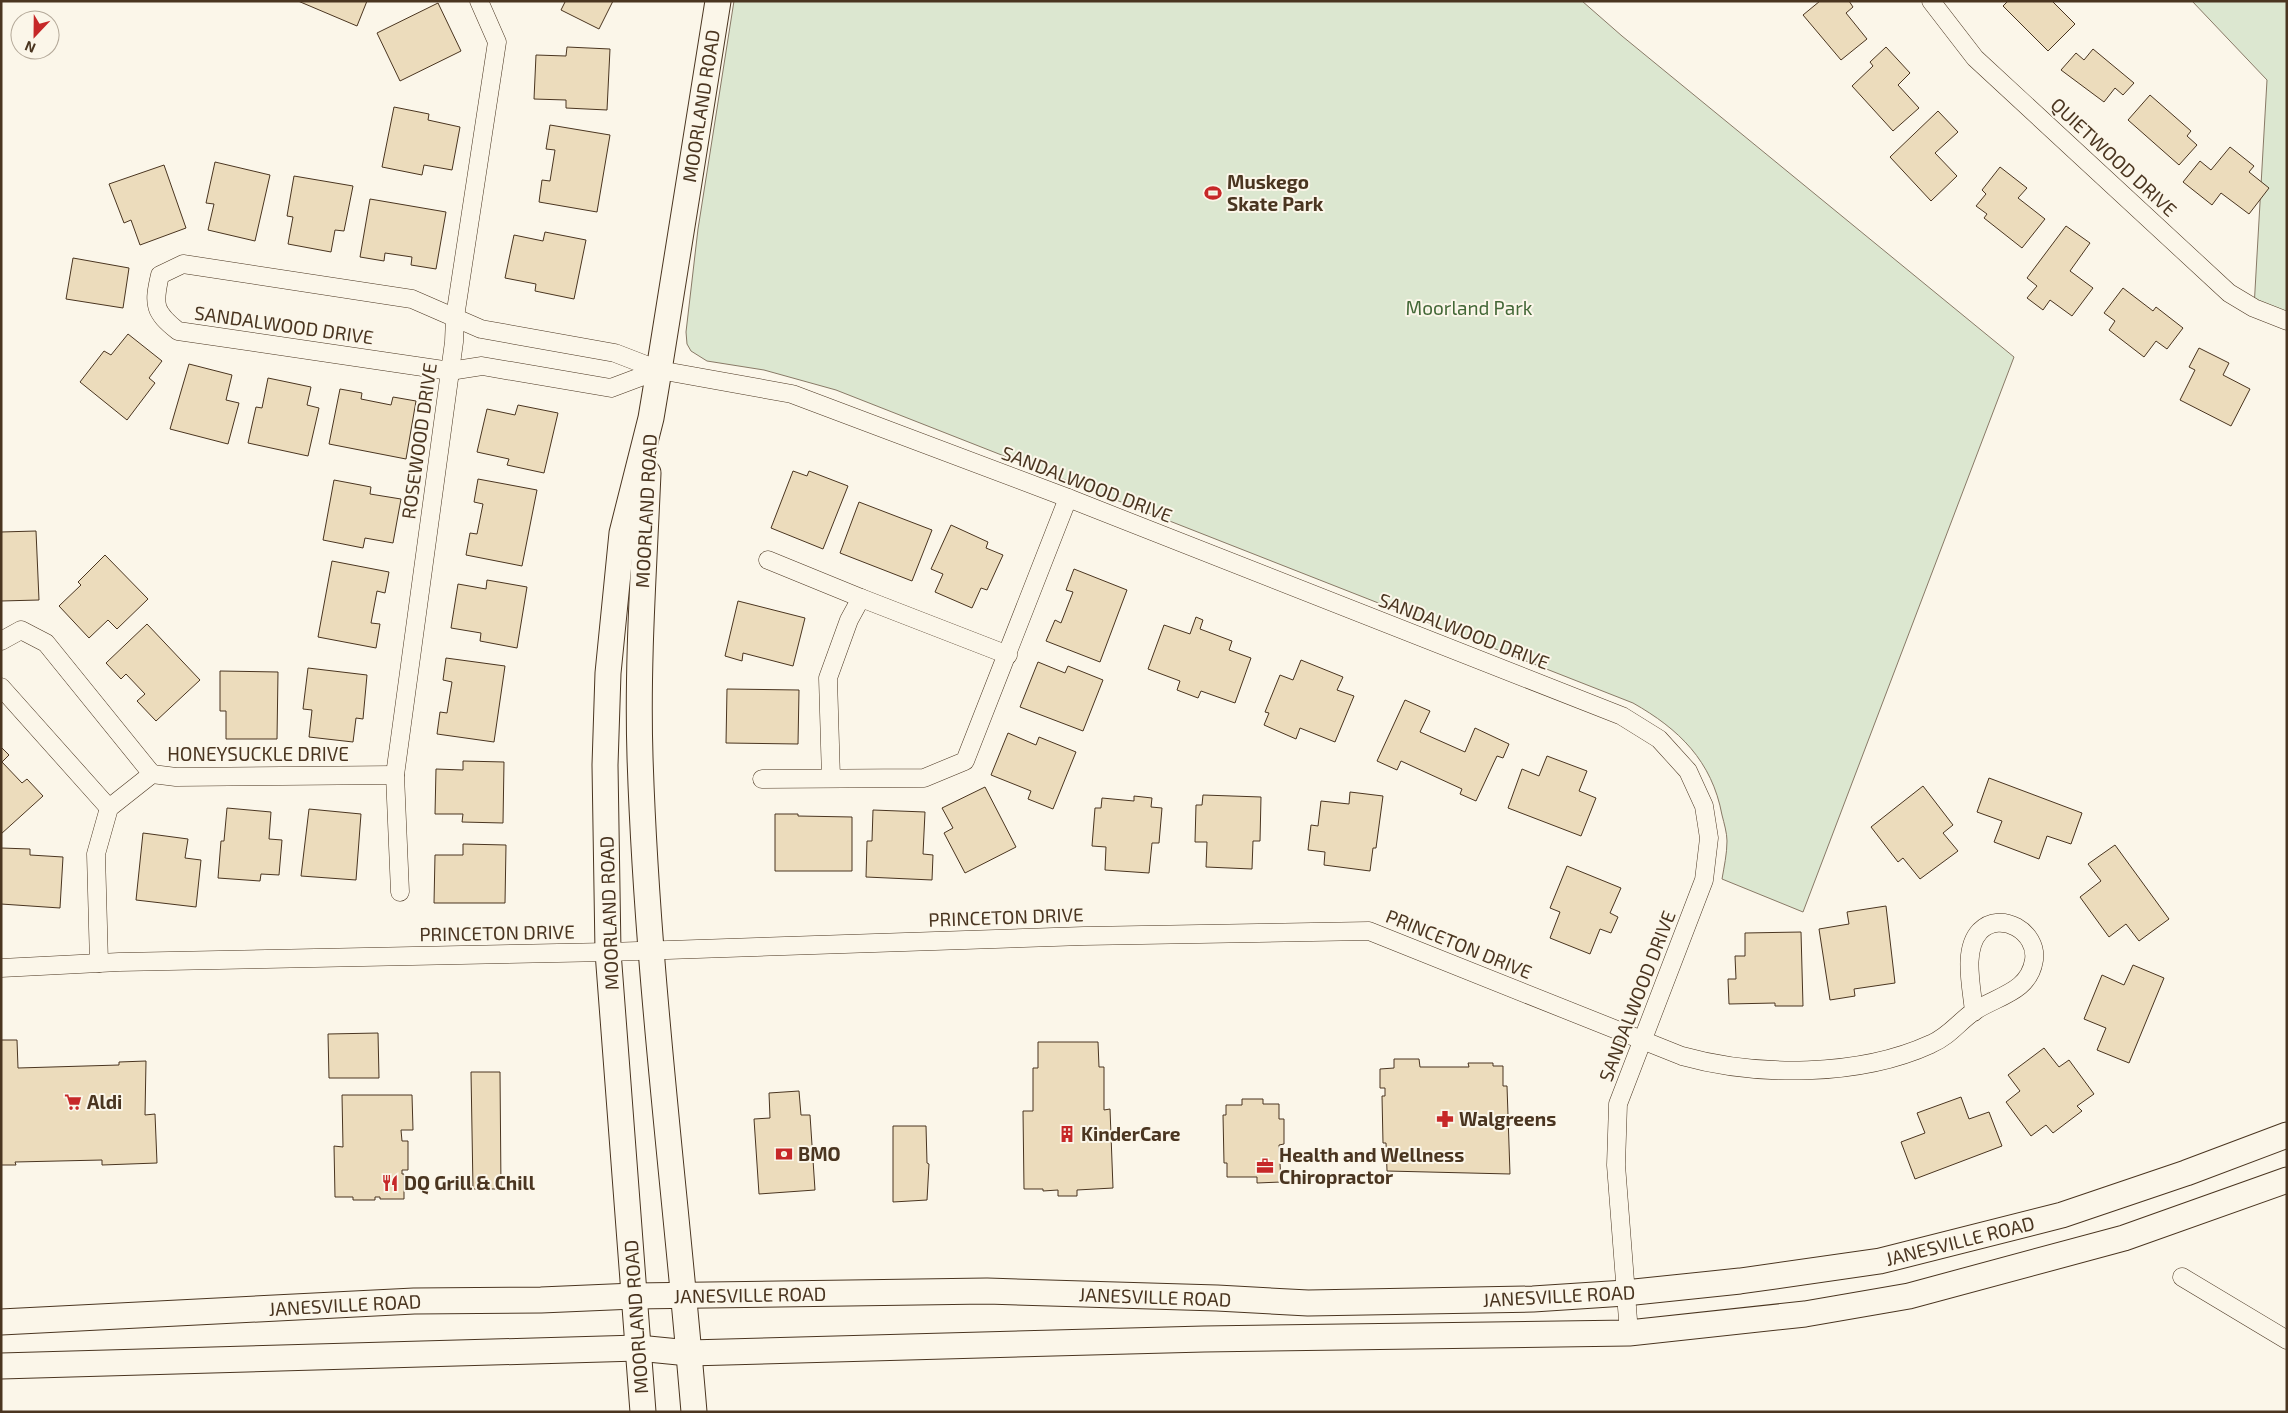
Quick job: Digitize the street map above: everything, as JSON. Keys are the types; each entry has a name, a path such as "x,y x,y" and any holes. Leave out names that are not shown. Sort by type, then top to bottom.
{"main road":[{"name":"MOORLAND ROAD","path":"643,1412 608,952 605,765 608,673 622,533 651,418 718,1"},
{"name":"MOORLAND ROAD","path":"651,418 639,672 640,757 650,951 694,1412"},
{"name":"JANESVILLE ROAD","path":"1,1322 414,1301 540,1300 634,1296 987,1291 1217,1298 1308,1303 1533,1299 1625,1293 1740,1281 1880,1261 2062,1216 2186,1174 2287,1135"},
{"name":"JANESVILLE ROAD","path":"1,1366 638,1348 689,1353 1204,1339 1629,1333 1805,1314 1909,1296 2124,1238 2287,1180"}],"street":[{"name":"ROSEWOOD DRIVE","path":"400,892 395,775 450,371 455,317 497,42 479,1"},
{"name":"QUIETWOOD DRIVE","path":"1931,1 1975,58 2229,292 2254,308 2287,322"},
{"name":"SANDALWOOD DRIVE","path":"659,370 610,388 482,366 450,371 178,331 162,318 155,297 160,275 183,264 412,299 481,330 615,352 659,370 792,394 1068,498 1622,716 1659,739 1688,771 1704,806 1708,838 1704,880 1618,1104 1616,1165 1629,1333"},
{"path":"762,779 924,778 965,761 1068,498"},
{"path":"768,560 1008,654"},
{"path":"831,778 828,678 849,620 861,598"},
{"path":"1,641 21,630 46,643 152,774"},
{"path":"1,687 109,808 96,854 99,963"},
{"name":"HONEYSUCKLE DRIVE","path":"109,808 152,774 176,777 395,775"},
{"name":"PRINCETON DRIVE","path":"1,968 99,963 650,951 1084,936 1370,931 1682,1056 1708,1063 1774,1070 1806,1070 1854,1065 1889,1058 1931,1045 1953,1031 1974,1012 2019,988 2032,968 2034,951 2030,940 2022,930 2014,926 1996,923 1984,927 1977,935 1971,949 1970,960 1974,1012"},
{"path":"2182,1277 2287,1340"}],"green space":[{"name":"Moorland Park","path":"734,1 1582,1 1622,36 2014,357 1803,912 1722,879 1727,841 1717,796 1710,778 1691,748 1679,736 1650,713 1633,703 836,390 764,370 707,361 691,351 687,344 686,332 698,229"},
{"path":"2192,1 2287,1 2287,321 2254,308 2267,80"}],"building":[{"path":"298,1 367,1 357,26"},
{"path":"563,1 613,1 599,29 561,10 565,2"},
{"path":"1820,1 1849,1 1853,7 1846,13 1867,39 1841,60 1803,15"},
{"path":"2008,1 2052,1 2075,24 2048,51 2003,6"},
{"path":"438,3 461,51 400,81 377,33"},
{"path":"567,47 610,49 607,110 566,108 566,100 534,99 536,55 566,56"},
{"path":"1886,47 1910,73 1898,85 1919,108 1893,131 1852,86 1873,66 1870,62"},
{"path":"2093,49 2134,83 2123,95 2115,88 2104,102 2061,70 2076,53 2084,60"},
{"path":"2150,95 2191,131 2187,136 2197,145 2179,165 2128,120"},
{"path":"394,107 429,114 428,120 460,127 452,170 424,165 422,175 382,167"},
{"path":"1938,111 1958,132 1935,153 1957,176 1931,201 1890,157"},
{"path":"550,125 610,135 597,212 539,202 542,180 550,181 555,150 546,149"},
{"path":"2230,147 2254,166 2249,172 2269,188 2249,214 2221,193 2212,205 2183,182 2200,161 2211,170"},
{"path":"215,162 270,175 255,241 208,230 214,204 206,203"},
{"path":"164,165 186,228 140,245 131,220 124,223 109,184"},
{"path":"2000,167 2027,188 2018,198 2045,219 2022,248 1984,218 1987,214 1976,206 1986,194 1982,190"},
{"path":"294,176 353,186 344,231 335,230 331,252 288,244 293,217 287,216"},
{"path":"370,199 446,212 436,269 411,265 412,257 385,253 384,261 360,257"},
{"path":"2066,226 2090,243 2070,271 2093,288 2072,316 2050,300 2043,310 2027,298 2037,286 2027,278"},
{"path":"545,232 586,240 574,299 535,291 536,284 505,278 514,235 543,241"},
{"path":"73,258 129,268 123,308 66,299"},
{"path":"2123,288 2153,311 2156,307 2183,328 2167,349 2156,341 2144,357 2109,330 2115,321 2104,313"},
{"path":"128,334 162,361 149,378 155,383 127,420 80,382 104,351 111,355"},
{"path":"2199,348 2229,363 2223,375 2250,389 2231,426 2180,400 2195,370 2189,367"},
{"path":"189,364 232,375 226,400 239,403 228,444 170,429"},
{"path":"268,378 311,387 307,405 319,408 308,456 248,443 256,407 262,408"},
{"path":"340,389 362,393 361,399 391,405 393,397 416,401 406,459 329,444"},
{"path":"518,405 558,413 544,473 507,465 509,459 477,452 487,409 515,415"},
{"path":"793,471 807,476 809,471 848,486 823,549 771,528"},
{"path":"478,479 537,490 522,566 466,555 470,533 477,534 483,504 474,502"},
{"path":"334,480 371,487 370,494 401,499 393,543 365,538 363,548 323,540"},
{"path":"859,502 932,530 912,581 840,553"},
{"path":"951,525 988,542 986,548 1003,555 987,590 981,588 972,608 935,592 943,574 931,569"},
{"path":"36,531 39,600 1,601 1,532"},
{"path":"105,555 148,599 117,629 108,620 89,638 59,606 81,585 78,582"},
{"path":"332,561 389,572 385,593 377,591 371,623 380,624 376,648 318,637"},
{"path":"1074,569 1127,590 1100,662 1046,641 1055,620 1061,623 1073,592 1066,590"},
{"path":"487,580 527,587 517,648 480,641 481,633 451,628 458,584 486,589"},
{"path":"738,601 805,618 793,666 743,653 742,661 725,656"},
{"path":"1196,617 1203,620 1200,629 1232,641 1229,650 1251,658 1235,703 1201,691 1198,698 1177,690 1180,681 1148,669 1164,625 1190,634"},
{"path":"147,624 200,680 156,721 137,701 145,694 126,674 121,679 106,663"},
{"path":"446,658 505,666 494,742 437,734 440,712 447,713 452,682 443,680"},
{"path":"1301,660 1343,677 1337,690 1354,696 1335,742 1300,728 1296,739 1264,725 1269,713 1265,712 1280,675 1293,680"},
{"path":"1038,662 1065,673 1068,666 1103,680 1083,731 1020,707"},
{"path":"308,668 367,675 363,719 356,718 353,742 309,737 312,710 303,709"},
{"path":"220,671 278,672 277,739 226,739 226,711 220,711"},
{"path":"727,689 799,690 798,744 726,743"},
{"path":"1405,700 1430,711 1420,732 1465,752 1475,728 1509,744 1503,758 1497,756 1476,801 1460,794 1462,789 1401,761 1397,770 1377,761"},
{"path":"1008,733 1036,745 1039,737 1076,752 1053,809 1028,799 1031,791 991,775"},
{"path":"1,747 9,755 2,762 22,783 27,779 43,796 1,834"},
{"path":"1547,756 1587,771 1579,791 1596,798 1581,836 1508,808 1522,769 1539,776"},
{"path":"463,761 504,762 503,823 462,822 463,814 435,814 436,769 463,770"},
{"path":"1989,778 2082,813 2071,844 2047,836 2039,859 1994,842 2002,821 1977,812"},
{"path":"1923,786 1953,825 1943,833 1958,851 1920,879 1903,858 1898,862 1871,827"},
{"path":"985,787 1016,847 965,873 944,833 953,828 942,808"},
{"path":"1350,792 1383,796 1376,848 1373,848 1370,871 1324,865 1325,852 1308,850 1311,825 1318,826 1321,801 1349,804"},
{"path":"1203,795 1261,797 1260,841 1253,841 1252,869 1206,867 1207,842 1195,842 1196,805 1202,805"},
{"path":"1134,796 1152,798 1151,807 1162,808 1159,843 1152,843 1149,873 1105,870 1106,847 1092,846 1095,808 1101,808 1102,798 1134,801"},
{"path":"227,808 271,812 269,839 282,840 279,875 261,874 260,881 218,878 221,841 224,841"},
{"path":"309,809 361,814 356,880 301,876"},
{"path":"873,810 925,812 923,854 933,855 932,880 866,877 867,841 872,841"},
{"path":"775,814 852,817 852,871 775,871"},
{"path":"143,833 188,839 185,858 201,860 196,907 136,900"},
{"path":"463,844 506,845 505,903 434,903 435,855 463,855"},
{"path":"2115,845 2169,919 2139,941 2126,924 2109,937 2080,897 2101,881 2088,864"},
{"path":"1,848 30,849 30,855 63,857 60,908 1,904"},
{"path":"1567,866 1621,888 1610,913 1618,917 1611,933 1600,929 1590,954 1550,938 1560,912 1550,908"},
{"path":"1886,906 1895,983 1854,989 1855,996 1830,1000 1819,929 1849,924 1847,912"},
{"path":"1801,932 1803,1006 1775,1006 1775,1003 1729,1004 1728,979 1736,979 1735,956 1745,956 1745,933"},
{"path":"2133,965 2164,978 2129,1063 2097,1050 2106,1028 2084,1019 2102,975 2124,985"},
{"path":"378,1033 379,1078 329,1078 328,1034"},
{"name":"Aldi","path":"1,1040 17,1040 18,1068 119,1065 119,1062 146,1061 145,1115 155,1114 157,1163 102,1165 102,1160 15,1162 16,1165 1,1165"},
{"name":"KinderCare","path":"1038,1042 1098,1042 1099,1067 1104,1067 1104,1110 1110,1109 1113,1188 1077,1190 1077,1196 1058,1196 1058,1190 1024,1189 1023,1111 1033,1111 1033,1068 1038,1068"},
{"path":"2044,1048 2059,1067 2069,1060 2094,1094 2077,1106 2082,1111 2053,1133 2046,1125 2031,1136 2006,1102 2020,1091 2008,1075"},
{"name":"Walgreens","path":"1394,1059 1419,1059 1420,1067 1469,1067 1468,1063 1493,1063 1493,1066 1503,1066 1503,1086 1507,1086 1510,1174 1387,1171 1386,1143 1383,1143 1382,1096 1385,1096 1385,1088 1380,1088 1380,1069 1394,1068"},
{"path":"471,1072 500,1072 501,1189 473,1189"},
{"name":"BMO","path":"799,1091 801,1115 810,1115 815,1190 759,1194 754,1119 770,1118 769,1093"},
{"path":"342,1095 412,1095 413,1130 401,1130 402,1141 408,1141 408,1170 402,1170 402,1174 404,1174 404,1199 380,1199 380,1197 375,1197 375,1200 353,1200 353,1197 335,1197 334,1146 343,1147"},
{"path":"1961,1097 1969,1119 1989,1112 2002,1146 1915,1179 1901,1142 1925,1133 1917,1113"},
{"path":"1242,1099 1263,1099 1263,1104 1279,1104 1279,1119 1284,1119 1284,1144 1279,1145 1281,1182 1257,1183 1257,1177 1227,1177 1227,1163 1224,1163 1223,1115 1226,1115 1226,1105 1242,1105"},
{"path":"893,1126 926,1126 927,1163 929,1164 927,1200 893,1202"}],"place":[{"name":"Muskego Skate Park","path":"1213,193"},
{"name":"Aldi","path":"73,1102"},
{"name":"Walgreens","path":"1445,1119"},
{"name":"KinderCare","path":"1067,1134"},
{"name":"BMO","path":"784,1154"},
{"name":"Health and Wellness Chiropractor","path":"1265,1166"},
{"name":"DQ Grill & Chill","path":"390,1183"}]}
